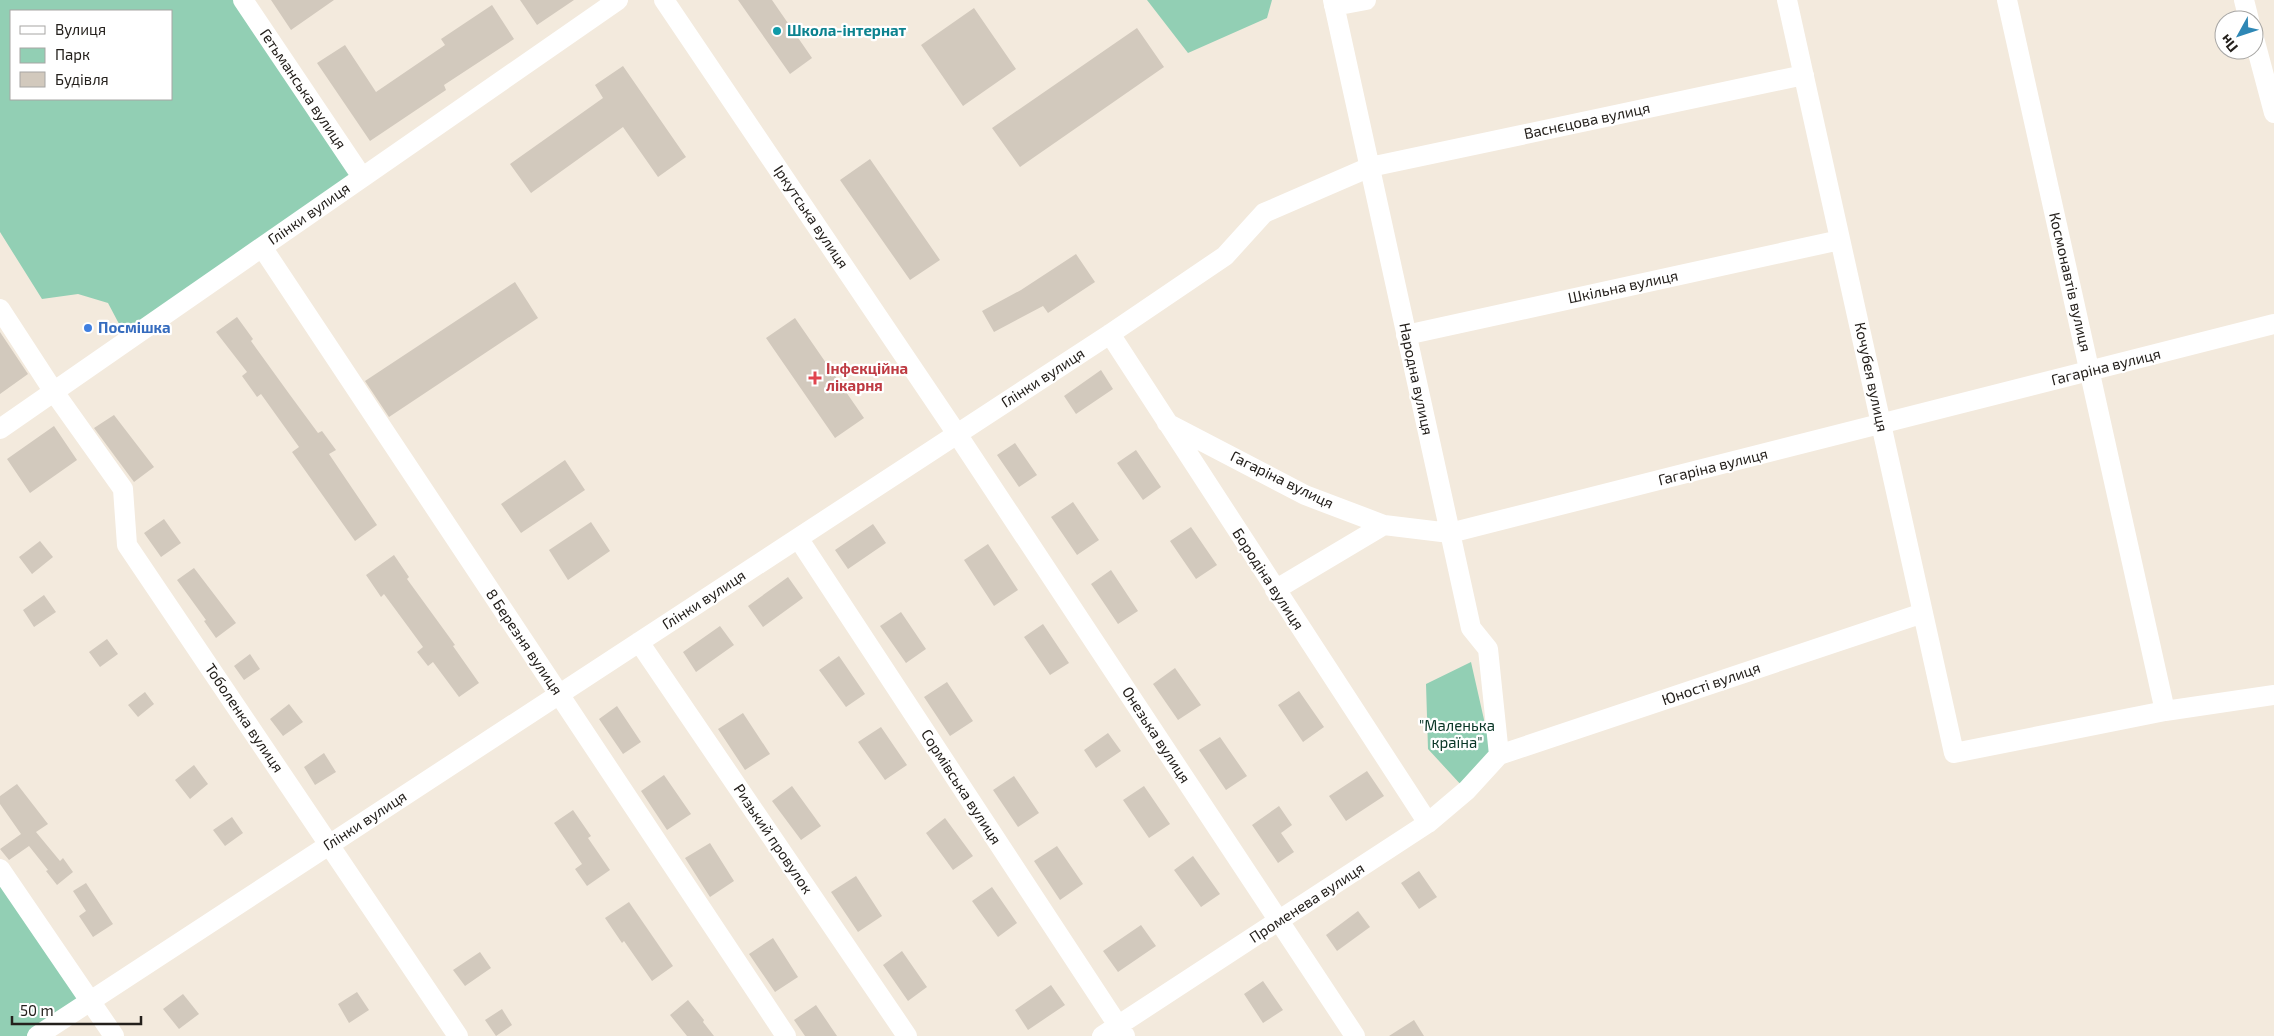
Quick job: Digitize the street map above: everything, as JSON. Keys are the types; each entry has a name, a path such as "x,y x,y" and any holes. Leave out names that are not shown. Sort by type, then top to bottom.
{"street":[{"name":"Гетьманська вулиця","path":"243,0 362,178"},
{"name":"Глінки вулиця","path":"0,429 618,0"},
{"name":"Іркутська вулиця","path":"664,0 957,434"},
{"path":"1333,3 1366,0"},
{"name":"Кочубея вулиця","path":"1787,0 1954,753 2165,711"},
{"name":"Космонавтів вулиця","path":"2007,0 2165,711"},
{"name":"Народна вулиця","path":"1333,3 1471,628 1488,649 1499,755"},
{"path":"2260,60 2274,113"},
{"name":"Васнєцова вулиця","path":"1370,167 1804,75"},
{"name":"Глінки вулиця","path":"36,1036 1110,334 1225,256 1264,213 1370,167"},
{"name":"Шкільна вулиця","path":"1406,335 1840,240"},
{"name":"8 Березня вулиця","path":"262,247 786,1036"},
{"name":"Тоболенка вулиця","path":"0,309 54,392 123,489 127,544 458,1036"},
{"name":"Гагаріна вулиця","path":"1167,423 1305,495 1384,525 1450,533 2274,324"},
{"name":"Бородіна вулиця","path":"1110,334 1428,823"},
{"name":"Онезька вулиця","path":"957,434 1355,1036"},
{"path":"1275,590 1384,525"},
{"name":"Сормівська вулиця","path":"798,538 1115,1032"},
{"name":"Юності вулиця","path":"1499,755 1923,613"},
{"name":"Ризький провулок","path":"639,642 907,1036"},
{"path":"2165,711 2274,695"},
{"name":"Променева вулиця","path":"1115,1032 1428,823 1467,790 1499,755"},
{"path":"0,870 114,1036"}],"green space":[{"path":"0,0 243,0 361,176 127,339 108,303 78,294 42,299 0,232"},
{"path":"1147,0 1272,0 1267,18 1188,53"},
{"name":"\"Маленька країна\"","path":"1471,662 1492,755 1463,787 1428,749 1426,684"},
{"path":"0,869 90,1001 37,1036 0,1036"}],"building":[{"path":"271,0 334,0 291,30"},
{"path":"520,0 574,0 537,25"},
{"name":"Школа-інтернат","path":"738,0 772,0 812,58 790,74"},
{"path":"492,5 514,39 444,85 446,90 370,141 317,63 345,45 376,92 445,45 441,39"},
{"path":"974,8 1016,69 963,106 921,45"},
{"path":"1137,28 1164,67 1020,167 992,128"},
{"path":"623,66 686,157 658,177 623,127 531,193 510,164 603,98 595,85"},
{"path":"870,159 940,260 910,280 840,180"},
{"path":"1076,254 1095,282 1048,313 1043,306 994,332 982,311 1021,290"},
{"path":"515,282 538,318 389,417 365,381"},
{"path":"237,317 253,339 251,341 318,433 322,431 336,450 329,454 377,525 355,541 292,452 299,447 261,394 257,397 242,376 247,372 216,332"},
{"name":"Інфекційна лікарня","path":"795,318 864,418 835,438 766,338"},
{"path":"0,332 28,374 0,394"},
{"path":"1101,370 1113,389 1076,414 1064,396"},
{"path":"114,415 154,467 134,482 94,428"},
{"path":"54,426 77,460 30,493 7,459"},
{"path":"1015,443 1037,475 1019,487 997,455"},
{"path":"1136,450 1161,487 1143,500 1117,463"},
{"path":"565,460 585,490 521,533 501,504"},
{"path":"1073,502 1099,540 1077,555 1051,517"},
{"path":"164,519 181,543 161,557 144,533"},
{"path":"591,522 610,551 568,580 549,550"},
{"path":"873,524 886,543 848,569 835,550"},
{"path":"1191,527 1217,565 1196,579 1170,541"},
{"path":"40,541 53,557 32,574 19,557"},
{"path":"988,544 1018,590 994,606 964,560"},
{"path":"394,555 409,577 407,579 455,645 453,646 479,683 459,697 433,662 428,666 417,652 423,647 384,594 381,597 366,575"},
{"path":"194,568 236,623 216,638 204,621 206,620 177,580"},
{"path":"1111,570 1138,611 1118,624 1091,584"},
{"path":"788,577 803,598 763,627 748,606"},
{"path":"44,595 56,612 34,627 23,610"},
{"path":"901,612 926,649 906,663 880,626"},
{"path":"1043,624 1069,663 1050,675 1024,637"},
{"path":"720,626 734,645 696,672 683,652"},
{"path":"107,639 118,654 100,667 89,652"},
{"path":"250,654 260,669 244,680 234,666"},
{"path":"839,656 865,694 846,707 819,670"},
{"path":"1175,668 1201,705 1178,720 1153,684"},
{"path":"947,682 973,721 950,736 924,697"},
{"path":"1299,691 1324,727 1303,742 1278,705"},
{"path":"145,692 154,704 138,717 128,705"},
{"path":"289,704 303,722 283,736 270,719"},
{"path":"617,706 641,742 623,754 599,719"},
{"path":"743,713 770,754 745,770 718,729"},
{"path":"881,727 907,765 885,780 858,742"},
{"path":"1108,733 1121,751 1096,768 1084,750"},
{"path":"1220,737 1247,776 1226,790 1199,750"},
{"path":"324,753 336,772 315,785 304,767"},
{"path":"194,765 208,784 190,799 175,780"},
{"path":"1367,771 1384,796 1346,821 1329,796"},
{"path":"664,775 691,814 667,830 641,791"},
{"path":"1014,776 1039,813 1018,827 993,790"},
{"path":"17,784 48,824 36,832 60,861 63,858 73,872 57,885 29,846 9,860 0,849 21,834 0,804 0,796"},
{"path":"792,786 821,826 801,840 772,801"},
{"path":"1144,786 1170,824 1149,838 1123,800"},
{"path":"1279,806 1292,825 1281,833 1294,852 1278,863 1252,825"},
{"path":"573,810 591,836 588,838 610,870 587,886 575,869 582,864 554,823"},
{"path":"232,817 243,833 225,846 213,830"},
{"path":"945,818 973,856 953,870 926,833"},
{"path":"710,843 734,881 710,897 685,858"},
{"path":"1057,846 1083,884 1060,900 1034,861"},
{"path":"1193,856 1220,894 1201,907 1174,870"},
{"path":"1419,871 1437,897 1419,909 1401,883"},
{"path":"856,876 882,916 858,932 831,892"},
{"path":"86,883 113,924 93,937 79,916 86,911 73,891"},
{"path":"992,887 1017,923 998,937 972,901"},
{"path":"629,902 673,966 652,981 605,918"},
{"path":"1358,911 1370,927 1337,951 1326,935"},
{"path":"1141,925 1156,946 1118,972 1103,951"},
{"path":"773,938 798,977 775,992 749,954"},
{"path":"902,951 927,987 908,1001 883,965"},
{"path":"480,952 491,968 465,986 453,970"},
{"path":"1263,981 1283,1010 1263,1023 1244,994"},
{"path":"1051,985 1065,1005 1028,1030 1015,1010"},
{"path":"357,992 369,1010 349,1023 338,1004"},
{"path":"183,994 199,1014 179,1029 163,1009"},
{"path":"688,1000 714,1036 687,1036 670,1015"},
{"path":"816,1005 837,1036 805,1036 794,1020"},
{"path":"502,1009 512,1025 496,1036 485,1020"},
{"path":"1414,1020 1424,1036 1389,1036"}],"place":[{"name":"Школа-інтернат","path":"777,31"},
{"name":"Посмішка","path":"88,328"},
{"name":"Інфекційна лікарня","path":"815,378"}]}
